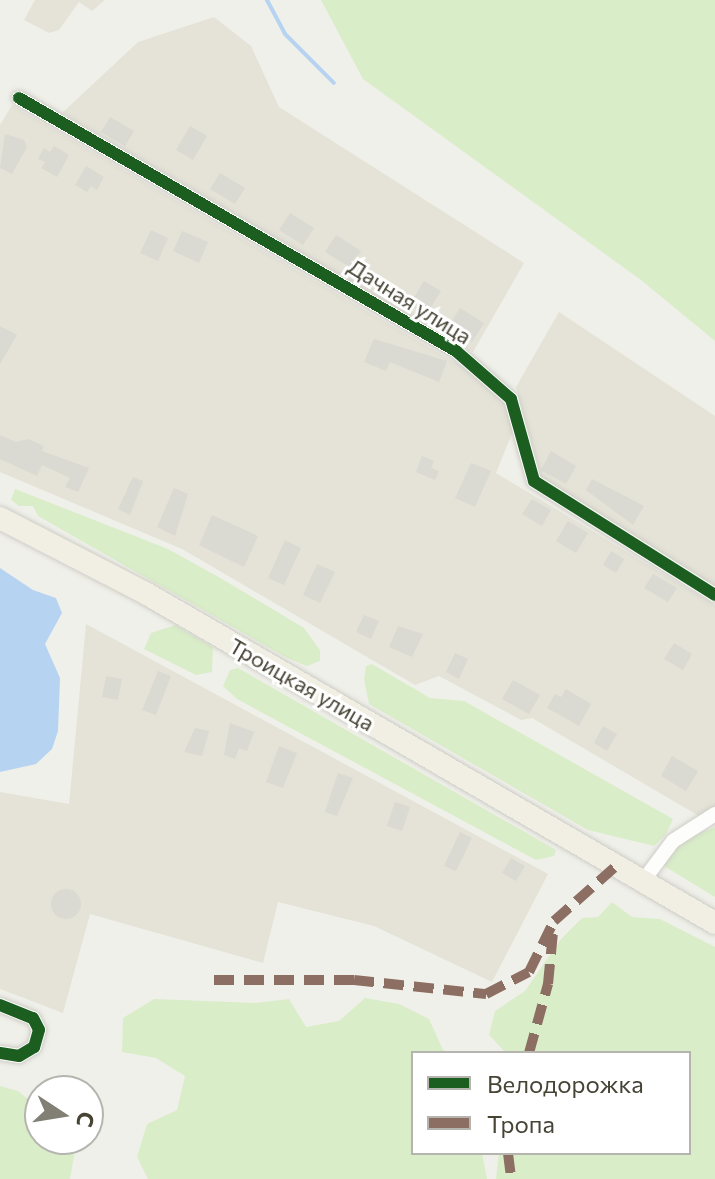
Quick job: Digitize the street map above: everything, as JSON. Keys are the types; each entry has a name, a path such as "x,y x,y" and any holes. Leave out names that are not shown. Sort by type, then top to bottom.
{"main road":[{"name":"Троицкая улица","path":"0,518 147,594 715,923"}],"street":[{"name":"Дачная улица","path":"19,98 456,351 499,383 511,399 534,481 715,595"},
{"path":"643,881 673,841 715,814"},
{"path":"0,1005 33,1018 39,1030 34,1047 27,1051 0,1053"}],"shaded area":[{"path":"35,0 105,0 92,11 79,2 59,30 49,33 24,20"},
{"path":"214,17 251,46 279,107 524,263 473,352 62,113 138,42"},
{"path":"12,105 484,379 504,395 515,426 496,473 715,605 715,808 699,816 532,718 521,720 439,676 415,685 182,549 0,472 0,125"},
{"path":"559,312 715,416 715,590 542,479 516,387"},
{"path":"86,624 548,874 492,982 374,926 278,902 263,963 90,914 63,1013 0,989 0,792 69,804"}],"green space":[{"path":"321,0 715,0 715,341 641,280 363,79"},
{"path":"15,489 168,549 222,579 304,628 320,650 320,661 307,666 287,658 38,516 33,506 19,506 11,500"},
{"path":"175,625 213,647 212,672 196,675 144,649 151,633"},
{"path":"372,664 430,698 464,701 673,819 666,834 654,846 588,830 369,704 364,679 366,666"},
{"path":"238,668 556,850 554,856 536,860 237,699 223,686 230,670"},
{"path":"715,827 715,897 664,866 666,855 680,841"},
{"path":"612,902 632,917 660,919 715,947 715,1179 496,1179 499,1155 691,1155 691,1051 504,1051 489,1035 495,1011 525,991 561,939 582,918 598,917"},
{"path":"365,998 399,1004 429,1019 446,1051 411,1051 411,1155 482,1155 487,1179 148,1179 137,1157 147,1124 177,1110 185,1076 156,1058 122,1052 123,1018 154,999 255,1003 289,999 306,1027 339,1021"},
{"path":"0,1086 24,1096 24,1155 74,1155 70,1179 0,1179"}],"water":[{"path":"0,568 33,590 56,598 62,613 45,644 60,678 58,731 52,749 36,764 0,772"}],"building":[{"path":"110,117 134,131 125,146 101,132"},
{"path":"190,126 207,136 193,160 176,150"},
{"path":"5,134 24,140 27,147 12,174 0,168"},
{"path":"54,146 69,155 57,177 41,168 45,162 38,159 44,148 50,152"},
{"path":"86,166 104,177 97,190 91,186 87,192 75,185"},
{"path":"220,173 245,188 235,204 210,189"},
{"path":"290,213 314,228 303,245 279,230"},
{"path":"151,230 168,238 158,261 140,253"},
{"path":"182,231 208,242 199,263 173,251"},
{"path":"336,235 361,251 351,268 325,252"},
{"path":"424,281 441,291 426,315 409,305"},
{"path":"460,308 484,323 472,342 448,327"},
{"path":"0,326 17,335 0,364"},
{"path":"374,339 447,361 439,382 390,362 386,371 364,362"},
{"path":"0,435 16,442 28,439 44,446 42,451 89,468 78,492 65,487 70,478 42,465 37,476 0,459"},
{"path":"551,451 576,466 566,484 541,470"},
{"path":"422,456 434,461 431,468 439,471 435,480 416,472"},
{"path":"471,463 491,471 475,507 455,498"},
{"path":"133,477 143,481 130,515 118,509"},
{"path":"592,479 644,506 633,525 586,490"},
{"path":"174,488 188,494 175,536 157,527"},
{"path":"532,499 551,510 542,526 522,514"},
{"path":"212,515 258,536 244,567 199,545"},
{"path":"568,521 588,533 576,553 556,541"},
{"path":"285,540 301,548 284,585 268,578"},
{"path":"611,551 624,559 616,573 603,565"},
{"path":"317,564 335,572 320,603 303,595"},
{"path":"653,574 677,588 668,602 644,588"},
{"path":"364,615 379,621 371,639 356,632"},
{"path":"398,626 423,634 412,657 389,647"},
{"path":"674,643 692,654 683,670 664,659"},
{"path":"455,653 468,659 459,679 446,672"},
{"path":"158,671 171,676 156,715 142,710"},
{"path":"106,676 122,679 118,700 102,697"},
{"path":"513,680 540,695 529,714 502,699"},
{"path":"566,689 591,704 579,726 547,708 555,694 561,697"},
{"path":"230,723 254,732 247,751 239,748 235,759 224,755"},
{"path":"603,726 617,734 607,751 594,743"},
{"path":"195,728 209,731 202,756 184,752"},
{"path":"279,746 297,753 283,788 266,782"},
{"path":"672,756 698,771 686,791 661,776"},
{"path":"338,773 353,778 337,816 325,812"},
{"path":"395,802 410,807 402,831 387,826"},
{"path":"460,832 472,838 456,871 444,866"},
{"path":"511,858 525,866 516,881 502,873"},
{"path":"66,889 76,894 81,904 76,914 66,919 56,914 51,904 56,894"}],"waterway":[{"path":"267,0 285,34 334,83"}],"marked path":[{"path":"214,980 354,980 486,994 529,972 554,921 616,866"},
{"path":"530,1051 548,984 553,932"},
{"path":"508,1155 511,1179"}],"cycle path":[{"path":"19,98 456,351 511,399 534,481 715,595"},
{"path":"0,1005 33,1018 39,1030 34,1047 19,1056 0,1053"}]}
